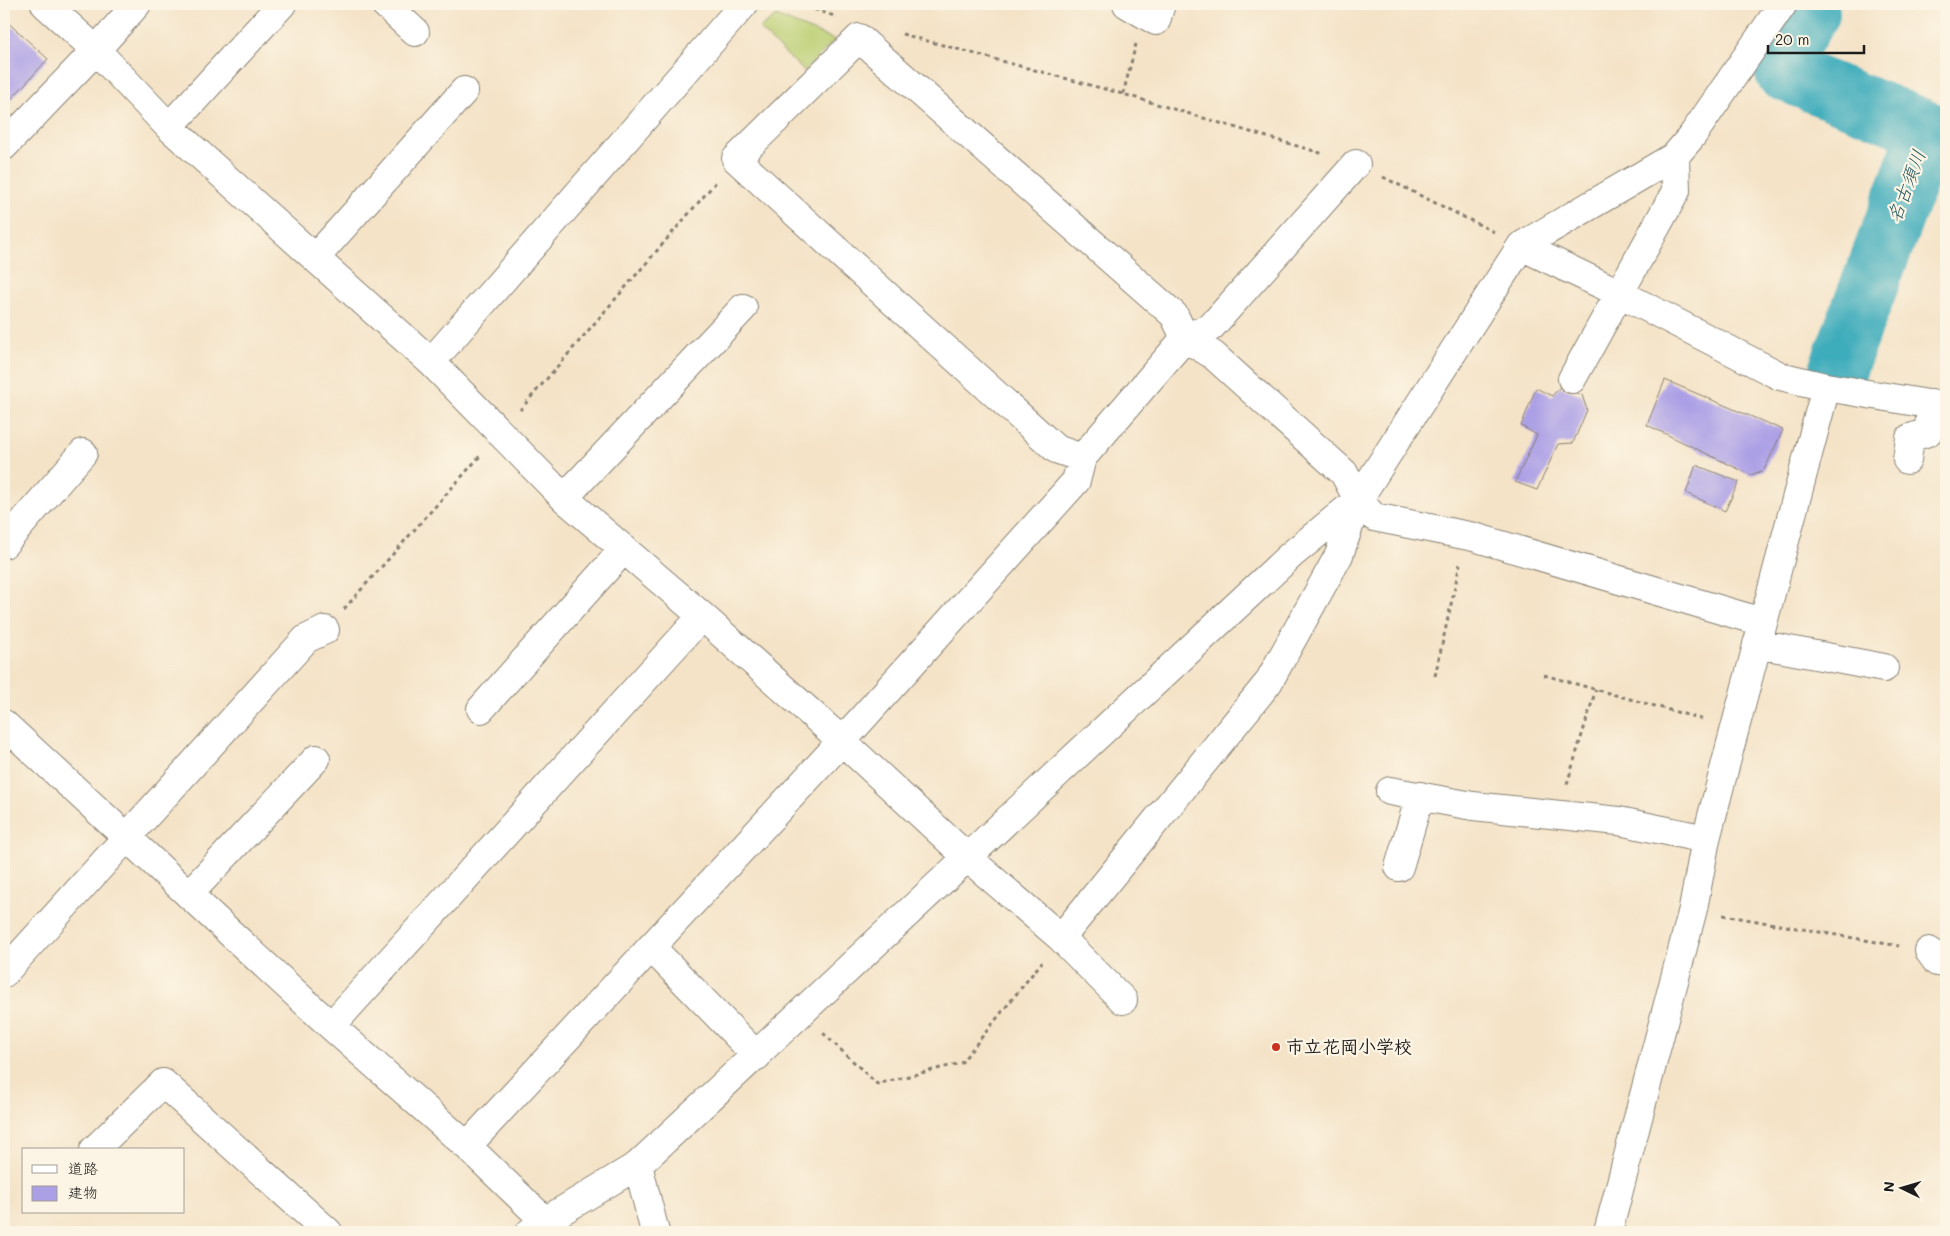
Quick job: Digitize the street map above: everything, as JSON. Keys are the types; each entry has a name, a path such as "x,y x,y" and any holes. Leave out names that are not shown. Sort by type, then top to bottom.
{"street":[{"path":"45,4 96,50 169,127 431,362 564,498 702,616 842,741 968,858 1061,938 1124,1000"},
{"path":"4,146 96,50 137,4"},
{"path":"169,127 282,4"},
{"path":"385,4 415,32"},
{"path":"431,362 744,4"},
{"path":"1061,938 1268,683 1339,555 1358,500 1521,246 1675,156 1692,136 1783,4"},
{"path":"1082,458 1056,449 736,159 859,38 1174,315 1185,338 1213,355 1344,473 1358,500 1374,517 1457,534 1760,633 1884,668"},
{"path":"316,257 464,91"},
{"path":"1572,379 1676,191 1675,156"},
{"path":"467,1146 842,741 1076,481 1082,458 1185,338 1211,327 1356,164"},
{"path":"1521,246 1619,293 1780,376 1826,387 1939,406 1928,432 1910,438 1907,460"},
{"path":"564,498 743,308"},
{"path":"1608,1232 1693,910 1706,839 1826,387"},
{"path":"4,544 83,453"},
{"path":"4,724 331,1026 467,1146 537,1226 638,1165 802,1014 1291,555 1358,500"},
{"path":"481,709 624,549"},
{"path":"331,1026 702,616"},
{"path":"4,972 127,839 306,639 325,630"},
{"path":"188,894 316,759"},
{"path":"1390,791 1473,806 1619,821 1706,839"},
{"path":"1400,866 1420,796"},
{"path":"651,947 757,1056"},
{"path":"96,1148 163,1083 328,1232"},
{"path":"638,1165 655,1232"}],"path":[{"path":"799,4 849,21 859,38 873,26 1123,94 1356,164 1521,246"},
{"path":"1123,94 1144,7"},
{"path":"325,630 500,434 736,159"},
{"path":"1435,676 1462,556 1457,534"},
{"path":"1544,675 1735,728"},
{"path":"1557,815 1596,689"},
{"path":"1693,910 1938,957"},
{"path":"802,1014 877,1084 961,1063 1061,938"}],"green space":[{"path":"776,16 835,40 804,71 759,29"}],"building":[{"path":"4,19 48,59 4,107"},
{"path":"1665,380 1783,430 1764,470 1751,475 1647,425"},
{"path":"1560,387 1582,395 1587,410 1573,443 1558,444 1537,490 1515,482 1537,435 1521,426 1536,388 1552,396"},
{"path":"1696,465 1739,482 1725,511 1686,493"}],"waterway":[{"name":"名古須川","path":"1811,13 1780,62 1784,72 1928,130 1838,368"}],"place":[{"name":"市立花岡小学校","path":"1276,1047"}]}
